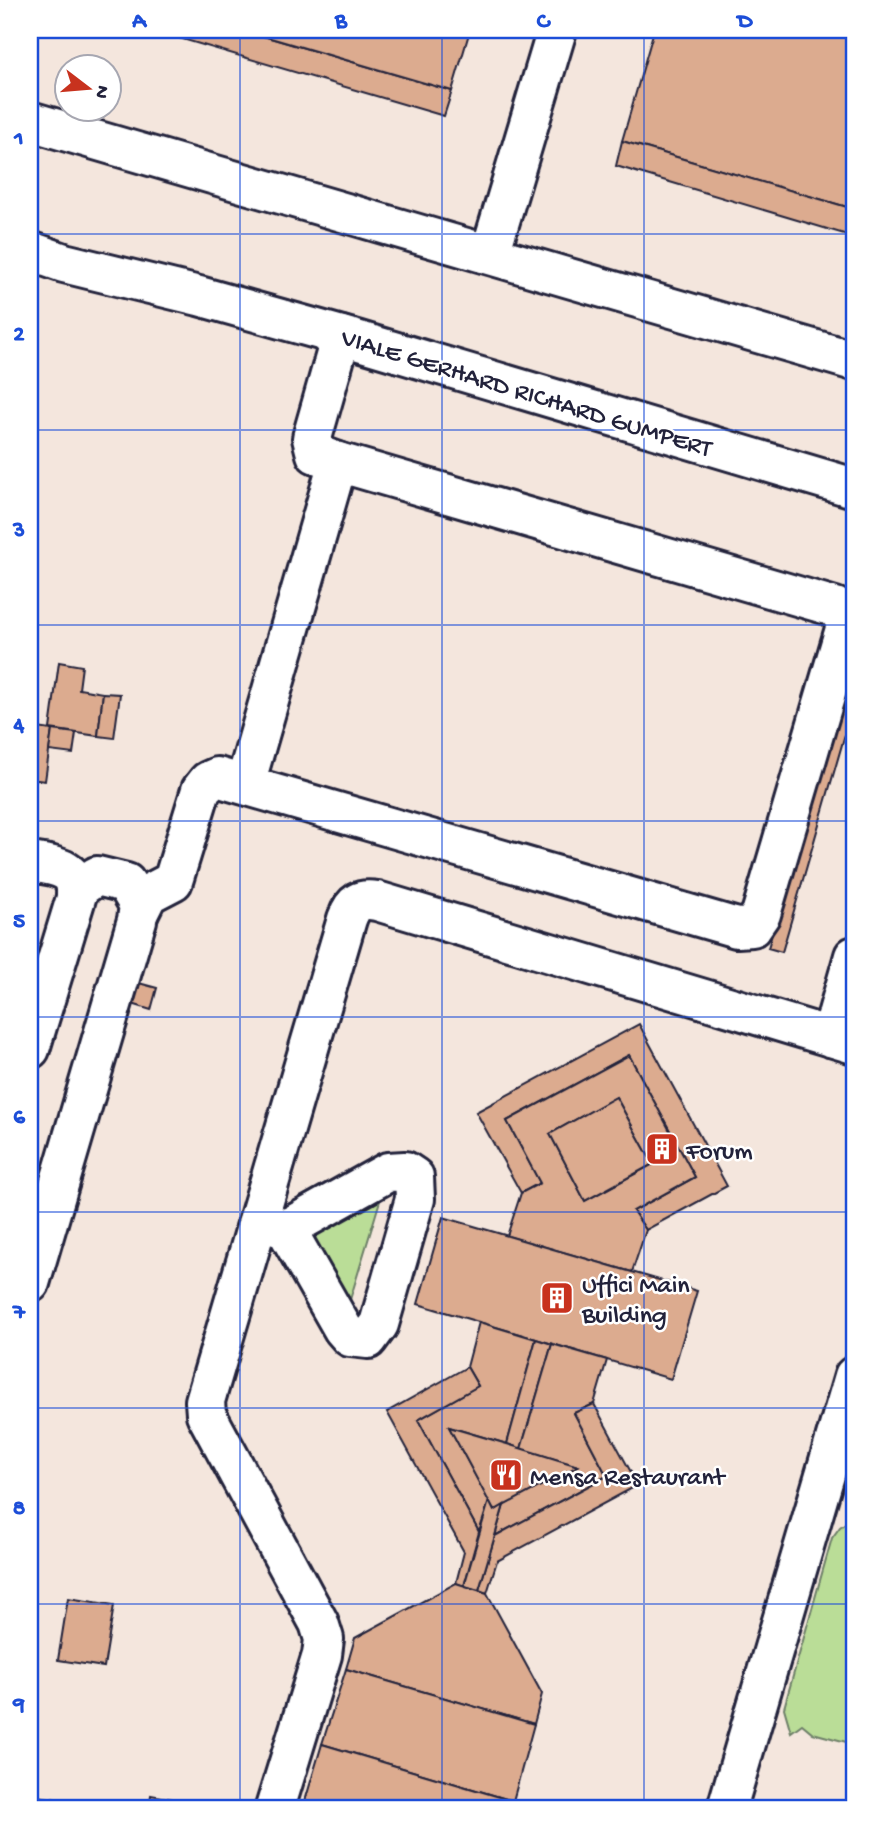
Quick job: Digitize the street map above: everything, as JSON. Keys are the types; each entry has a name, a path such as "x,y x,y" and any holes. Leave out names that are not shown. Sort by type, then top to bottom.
{"street":[{"path":"489,254 557,30"},
{"path":"30,121 854,361"},
{"name":"VIALE GERHARD RICHARD GUMPERT","path":"30,222 199,296"},
{"name":"VIALE GERHARD RICHARD GUMPERT","path":"30,251 64,263 199,296 341,336 854,488"},
{"path":"30,1283 139,912 149,894 173,881 204,785 217,777 245,784 745,929 752,927 761,914 847,653 847,622 835,607 316,454 312,438 341,336"},
{"path":"245,784 338,462"},
{"path":"30,862 71,873 76,883 76,895 30,1049"},
{"path":"76,895 90,879 112,877 132,888 139,912"},
{"path":"275,1808 322,1655 324,1639 319,1623 205,1409 272,1224 347,919 359,900 377,901 842,1040 854,957"},
{"path":"727,1808 839,1482 854,1376"}],"shaded area":[{"path":"30,30 854,30 854,1808 30,1808"}],"green space":[{"path":"382,1194 346,1313 310,1245 314,1230"},
{"path":"854,1517 854,1743 850,1743 813,1733 802,1724 791,1732 784,1708 832,1538 840,1527"}],"building":[{"path":"152,30 243,30 452,91 444,116"},
{"path":"243,30 470,30 452,91"},
{"path":"654,30 854,30 854,209 622,141"},
{"path":"622,141 854,209 854,237 616,166"},
{"path":"59,662 82,666 79,689 103,693 98,736 50,729"},
{"path":"845,687 854,690 854,703 782,952 768,948"},
{"path":"103,693 120,694 114,738 98,736"},
{"path":"30,727 52,730 45,781 30,779"},
{"path":"52,730 76,733 73,754 49,751"},
{"path":"135,982 157,988 151,1010 129,1003"},
{"path":"639,1024 727,1186 646,1230 633,1211 695,1177 629,1055 507,1121 540,1183 521,1193 476,1112"},
{"name":"Forum","path":"629,1055 695,1177 633,1211 646,1230 632,1272 507,1236 521,1193 540,1183 507,1121","holes":["616,1097 653,1164 585,1201 550,1134"]},
{"path":"616,1097 653,1164 585,1201 550,1134"},
{"name":"Uffici Main Building","path":"443,1217 697,1291 671,1379 418,1304"},
{"path":"479,1322 536,1339 507,1444 449,1427 489,1501 479,1532 418,1420 478,1386 467,1367"},
{"path":"536,1339 552,1344 521,1449 507,1444"},
{"path":"552,1344 607,1360 594,1404 574,1413 607,1476 495,1536 504,1505 578,1466 521,1449"},
{"path":"467,1367 478,1386 418,1420 479,1532 464,1586 456,1583 464,1552 387,1412"},
{"path":"594,1404 638,1485 497,1561 487,1593 479,1590 495,1536 607,1476 574,1413"},
{"path":"449,1427 507,1444 578,1466 494,1511"},
{"path":"489,1501 494,1511 504,1505 479,1590 464,1586"},
{"path":"456,1583 487,1593 542,1694 534,1724 346,1669 355,1638"},
{"path":"68,1598 114,1605 104,1667 58,1660"},
{"path":"346,1669 534,1724 513,1801 322,1744"},
{"path":"322,1744 513,1801 511,1808 303,1808"},
{"path":"30,1795 113,1808 30,1808"},
{"path":"151,1795 173,1799 171,1808 149,1808"}],"place":[{"name":"Forum","path":"662,1149"},
{"name":"Uffici Main Building","path":"557,1298"},
{"name":"Mensa Restaurant","path":"506,1475"}]}
